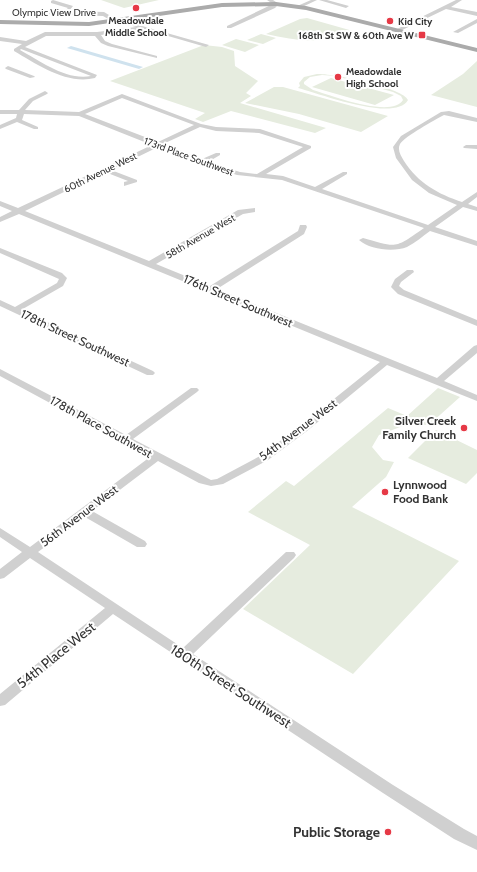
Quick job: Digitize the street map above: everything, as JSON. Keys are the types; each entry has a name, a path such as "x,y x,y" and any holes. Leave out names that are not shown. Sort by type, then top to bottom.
{"main road":[{"name":"Olympic View Drive","path":"0,22 74,24 120,20 222,5 276,4 298,7 477,50"}],"street":[{"path":"229,27 273,7 276,4 269,0"},
{"path":"298,7 315,0"},
{"path":"321,0 346,6"},
{"path":"396,31 460,0"},
{"path":"53,2 71,7 66,13"},
{"path":"446,6 477,14"},
{"path":"32,12 104,14 112,19 206,45"},
{"path":"456,32 477,22"},
{"path":"21,47 94,75 92,77 80,79 48,67 16,50 27,43 45,34 97,34 143,28"},
{"path":"97,34 103,42 110,45 155,57"},
{"path":"0,39 27,43"},
{"path":"15,65 5,69 32,77"},
{"path":"0,127 17,120 20,117 24,105 45,93"},
{"path":"80,114 122,96 200,125 216,129 244,129 260,131 309,147 257,176"},
{"name":"173rd Place Southwest","path":"0,112 80,114 202,162 239,174 283,178 477,244"},
{"path":"477,120 449,113 438,115 398,141 395,147 397,155 406,170 414,179 430,192 477,209"},
{"path":"17,120 36,128"},
{"name":"60th Avenue West","path":"0,220 200,125"},
{"path":"466,147 477,147"},
{"path":"202,162 218,154"},
{"path":"105,170 135,181 127,184"},
{"path":"316,189 345,173"},
{"path":"363,240 383,247 394,248 405,245 477,194"},
{"name":"176th Street Southwest","path":"0,203 477,398"},
{"name":"58th Avenue West","path":"150,264 241,212 252,210"},
{"path":"211,289 301,232 303,227"},
{"path":"0,250 59,275 64,280 60,284 15,310"},
{"path":"410,272 398,281 395,287 401,292 477,323"},
{"name":"178th Street Southwest","path":"0,303 150,373"},
{"path":"438,382 477,348"},
{"name":"54th Avenue West","path":"203,481 211,483 219,482 264,458 303,429 386,361"},
{"name":"178th Place Southwest","path":"0,372 203,481"},
{"path":"126,440 194,390"},
{"name":"56th Avenue West","path":"0,575 86,512 157,457"},
{"path":"86,512 141,544"},
{"name":"180th Street Southwest","path":"0,532 184,655 463,836"},
{"path":"184,655 290,555"},
{"name":"54th Place West","path":"0,701 113,608"},
{"path":"463,836 477,843"},
{"path":"463,836 477,851"}],"shaded area":[{"path":"101,0 159,0 124,8"},
{"path":"307,18 353,31 321,40 300,40 266,34 300,19"},
{"path":"261,34 276,38 263,44 247,40"},
{"path":"236,39 259,45 245,52 222,45"},
{"path":"204,45 222,47 234,51 235,66 258,81 246,93 251,96 240,103 326,128 315,133 231,111 203,122 195,119 205,113 110,81"},
{"path":"477,61 477,107 431,95 463,74"},
{"path":"325,74 337,76 367,82 404,95 408,100 400,106 388,109 373,108 338,100 298,88 300,86 299,83 304,77","holes":["322,75 336,76 393,92 401,96 403,100 397,105 374,107 313,90 304,84 304,82 310,77"]},
{"path":"331,78 394,95 375,105 312,87"},
{"path":"274,87 283,87 388,116 361,132 299,114 245,103"},
{"path":"438,388 460,397 431,423 425,425 416,421 379,435 372,447 383,460 394,462 386,477 352,507 459,561 353,674 243,609 310,545 248,512 286,481 294,486 388,408 407,416"},
{"path":"436,430 477,450 477,473 466,484 408,458"}],"water":[{"path":"71,46 143,67 139,69 67,48"}],"place":[{"name":"Meadowdale Middle School","path":"136,8"},
{"name":"Kid City","path":"390,21"},
{"name":"168th St SW & 60th Ave W","path":"422,35"},
{"name":"Meadowdale High School","path":"338,77"},
{"name":"Silver Creek Family Church","path":"464,428"},
{"name":"Lynnwood Food Bank","path":"385,492"},
{"name":"Public Storage","path":"388,832"}]}
